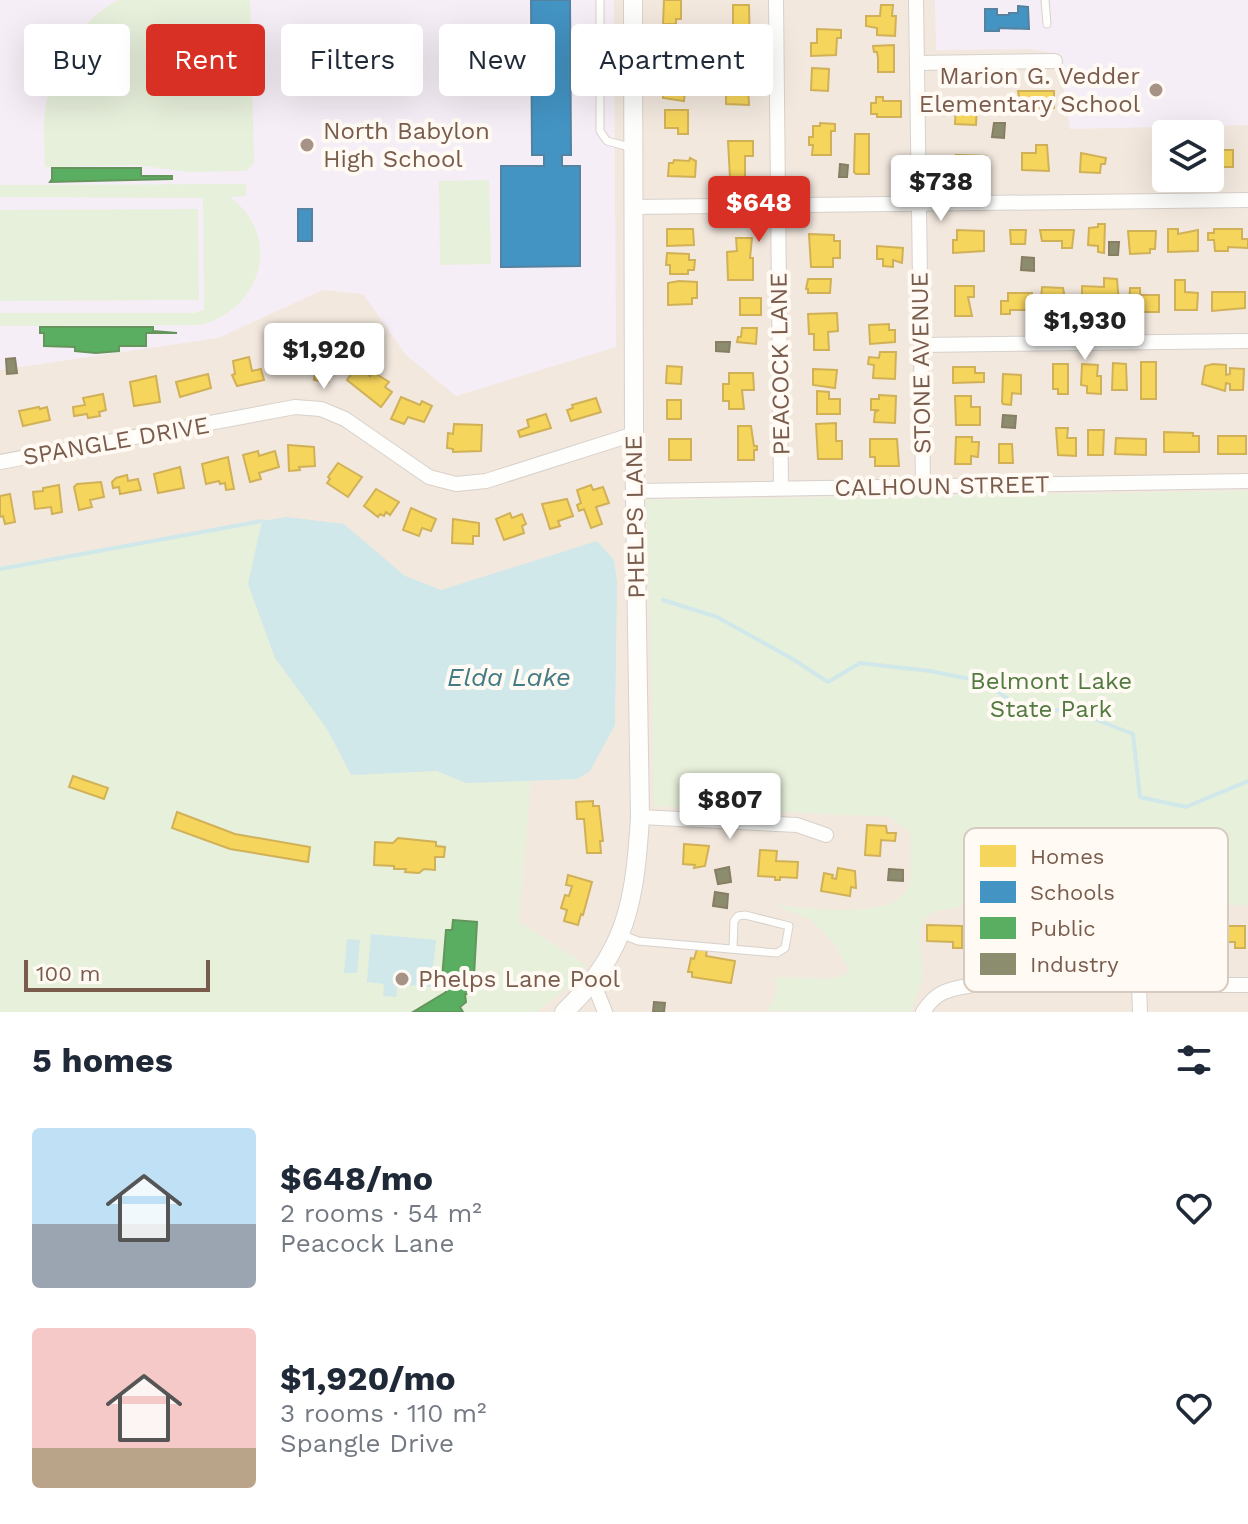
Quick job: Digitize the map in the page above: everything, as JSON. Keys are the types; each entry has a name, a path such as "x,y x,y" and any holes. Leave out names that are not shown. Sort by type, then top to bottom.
{"street":[{"name":"PHELPS LANE","path":"564,1012 593,982 621,934 637,876 640,817 634,434 633,0"},
{"name":"PEACOCK LANE","path":"776,0 781,488"},
{"name":"STONE AVENUE","path":"916,0 923,486"},
{"path":"917,63 1055,61"},
{"path":"634,207 1248,200"},
{"path":"921,345 1248,341"},
{"name":"SPANGLE DRIVE","path":"0,462 295,407 321,409 345,419 429,477 456,484 486,481 634,434"},
{"name":"CALHOUN STREET","path":"636,491 1248,481"},
{"path":"640,817 797,825 826,835"},
{"path":"593,982 605,1012"},
{"path":"923,1012 935,995 964,986"},
{"path":"1139,992 1140,1012"}],"lane":[{"path":"600,0 600,131 614,144 633,148"},
{"path":"1045,0 1047,24"},
{"path":"621,934 650,943 782,952 789,926 758,917 738,916 734,921 733,948"}],"shaded area":[{"path":"0,0 1248,0 1248,491 647,500 1177,828 964,828 964,992 1228,992 1228,860 1248,872 1248,1012 0,1012"},
{"name":"North Babylon High School","path":"0,0 614,0 614,24 571,24 571,96 615,96 616,347 456,396 406,355 363,294 323,290 218,338 0,370"},
{"name":"Marion G. Vedder Elementary School","path":"935,0 1248,0 1248,125 1224,126 1224,120 1152,120 1152,127 1070,129 1058,54 1031,49 936,50"}],"green space":[{"path":"119,0 250,0 251,24 146,24 146,96 252,96 254,163 246,171 187,172 137,165 45,167 44,128 49,96 130,96 130,24 87,24"},
{"path":"489,180 491,264 440,265 439,181"},
{"path":"246,184 246,196 230,197 247,213 258,237 258,270 243,299 216,320 199,325 0,326 0,313 194,313 204,310 203,198 0,197 0,185"},
{"path":"198,209 199,300 0,301 0,210"},
{"name":"Belmont Lake State Park","path":"1248,491 1248,905 1228,905 1228,828 964,828 964,905 931,914 924,920 920,936 922,981 911,1012 768,1011 776,992 777,977 835,979 850,971 834,943 811,920 775,905 867,909 899,898 910,883 911,832 889,817 654,806 647,500"},
{"path":"262,521 249,585 275,658 327,729 350,775 437,771 467,783 531,780 519,922 586,965 567,988 536,1012 0,1012 0,566"}],"water":[{"name":"Elda Lake","path":"287,517 344,524 405,576 441,590 597,541 614,560 617,582 615,725 590,771 577,779 466,783 437,771 351,775 327,729 275,658 248,584 262,521"},
{"path":"371,934 436,940 431,987 398,984 396,997 383,996 384,984 367,982"},
{"path":"347,939 360,940 357,973 344,973"}],"building: Homes":[{"path":"664,0 681,0 681,19 676,19 676,24 663,24"},
{"path":"733,5 749,5 749,24 733,24"},
{"path":"881,5 893,5 895,36 877,35 877,28 866,26 866,16 880,16"},
{"path":"817,29 841,30 836,55 811,56 811,43 817,43"},
{"path":"894,45 894,72 878,72 877,52 874,52 873,46"},
{"path":"812,68 829,69 828,91 811,90"},
{"path":"1018,91 1054,91 1054,108 1021,108"},
{"path":"663,96 684,96 684,101"},
{"path":"726,96 748,96 749,105 726,104"},
{"path":"876,97 883,97 883,101 901,101 901,117 871,114 871,103 876,103"},
{"path":"956,104 977,105 976,125 955,124"},
{"path":"665,110 688,110 688,134 678,134 678,128 665,128"},
{"path":"820,123 835,124 835,131 831,131 831,155 812,155 813,145 809,145 809,137 813,137 813,126 820,126"},
{"path":"855,134 869,134 869,174 854,172"},
{"path":"728,141 753,141 753,156 745,156 745,178 730,178"},
{"path":"1036,145 1047,145 1049,171 1022,170 1022,153 1036,153"},
{"path":"1224,150 1233,150 1233,167 1224,167"},
{"path":"1081,153 1106,158 1105,164 1101,164 1100,173 1080,172"},
{"path":"956,155 986,156 985,173 967,173 967,170 956,169"},
{"path":"690,158 696,161 695,177 668,176 669,163 674,160 689,161"},
{"path":"1098,224 1105,224 1104,253 1098,252 1098,246 1088,245 1089,228 1098,227"},
{"path":"667,229 693,229 694,245 667,246"},
{"path":"1168,229 1178,229 1178,234 1198,230 1198,251 1168,252"},
{"path":"1214,229 1242,229 1242,239 1248,239 1248,248 1228,247 1228,251 1215,251 1214,240 1208,240 1208,233 1214,233"},
{"path":"957,230 984,231 984,251 953,253"},
{"path":"1010,230 1026,230 1025,244 1011,244"},
{"path":"1040,230 1074,230 1072,248 1062,248 1062,241 1042,241"},
{"path":"1128,231 1156,231 1155,249 1150,249 1150,253 1130,254"},
{"path":"809,234 834,235 834,241 840,241 840,258 833,258 833,267 811,267"},
{"path":"736,238 752,238 750,258 753,258 753,280 728,280 727,252 737,251"},
{"path":"877,246 903,248 902,263 893,260 893,267 883,266 883,259 877,259"},
{"path":"667,253 689,254 689,260 695,260 694,270 688,270 688,274 670,274 670,265 666,265"},
{"path":"1104,278 1117,279 1120,316 1104,316 1104,305 1082,301 1082,286 1104,287"},
{"path":"808,279 831,279 830,293 808,293"},
{"path":"1175,280 1185,280 1185,292 1198,293 1197,310 1175,310"},
{"path":"697,282 697,298 692,298 692,304 668,305 668,283"},
{"path":"955,286 974,286 974,297 968,297 972,316 955,316"},
{"path":"1042,287 1063,288 1066,305 1055,305 1055,316 1040,316"},
{"path":"1130,288 1140,288 1140,295 1159,295 1159,312 1129,312"},
{"path":"1212,292 1245,292 1245,308 1212,311"},
{"path":"1008,293 1032,293 1032,310 1010,310 1010,314 1001,314 1001,301 1008,301"},
{"path":"740,298 761,298 761,315 740,315"},
{"path":"837,313 838,331 828,332 829,350 814,350 814,334 809,334 808,314"},
{"path":"889,324 889,330 895,330 895,342 870,344 869,325"},
{"path":"309,328 323,329 321,340 332,342 330,360 334,360 328,382 314,380 315,374 296,372 299,351 306,352"},
{"path":"742,328 757,328 756,344 737,342"},
{"path":"880,352 896,352 895,379 873,378 874,365 868,364 869,357 879,358"},
{"path":"249,357 252,371 261,369 264,380 237,386 232,375 235,374 233,361"},
{"path":"1141,362 1156,362 1156,399 1141,399"},
{"path":"1113,363 1126,364 1127,390 1112,390"},
{"path":"1053,364 1068,364 1068,394 1058,394 1058,389 1053,389"},
{"path":"1082,364 1098,365 1101,394 1087,393 1087,386 1081,385"},
{"path":"1226,365 1226,375 1230,374 1230,368 1244,369 1243,390 1230,390 1230,384 1226,383 1225,391 1202,384 1205,366"},
{"path":"357,366 370,376 373,372 389,382 385,387 392,392 381,407 347,380"},
{"path":"667,366 682,367 681,384 666,383"},
{"path":"953,367 975,367 975,373 984,373 984,382 953,383"},
{"path":"813,369 837,370 835,388 813,385"},
{"path":"729,373 753,373 754,390 742,390 744,409 729,409 729,401 723,401 723,384 729,384"},
{"path":"208,374 211,388 180,397 176,382"},
{"path":"1003,374 1021,375 1021,394 1012,393 1011,405 1002,402"},
{"path":"156,376 160,402 134,406 130,382"},
{"path":"817,391 829,392 829,399 840,399 840,414 817,414"},
{"path":"103,394 106,410 99,412 100,416 74,416 73,407 85,405 83,398"},
{"path":"879,395 896,396 895,423 874,422 875,412 879,410 871,410 871,399 879,399"},
{"path":"955,396 971,396 971,407 980,407 980,425 956,425"},
{"path":"401,397 432,406 424,422 408,417 404,424 391,419"},
{"path":"596,398 601,412 571,421 567,410 573,408 572,405"},
{"path":"667,400 681,400 681,419 667,419"},
{"path":"47,407 50,420 23,426 19,411"},
{"path":"546,414 551,428 520,437 518,431 529,427 527,420"},
{"path":"836,423 836,441 842,441 842,459 818,459 816,424"},
{"path":"454,424 482,425 481,451 453,452 453,449 447,448 448,433 453,434"},
{"path":"738,426 751,426 754,446 757,446 754,460 738,460"},
{"path":"1056,428 1068,428 1067,438 1076,438 1076,456 1058,455"},
{"path":"1088,430 1104,430 1103,455 1088,455"},
{"path":"1164,432 1199,436 1199,452 1164,452"},
{"path":"1218,436 1246,436 1246,454 1218,454"},
{"path":"956,437 972,437 972,442 979,442 978,457 971,456 971,464 955,464"},
{"path":"1116,438 1146,439 1146,455 1115,454"},
{"path":"669,439 691,439 691,460 669,460"},
{"path":"870,439 897,439 899,466 875,466 875,457 870,457"},
{"path":"999,444 1012,444 1013,463 999,463"},
{"path":"288,445 314,447 315,466 289,471"},
{"path":"258,451 259,456 275,451 279,467 259,473 261,479 250,482 243,455"},
{"path":"228,457 234,489 226,490 225,483 220,484 219,481 206,484 202,464"},
{"path":"338,463 362,477 348,497 327,483"},
{"path":"180,467 184,488 158,493 154,474"},
{"path":"127,475 128,481 138,479 141,490 120,494 119,487 113,488 112,482 116,478"},
{"path":"101,482 104,497 90,500 92,507 79,510 74,487 77,484"},
{"path":"59,485 62,512 52,514 51,507 35,509 33,492"},
{"path":"591,485 593,490 603,487 609,503 596,507 602,524 591,528 584,509 579,511 577,505 581,503 577,490"},
{"path":"376,489 399,502 390,515 386,512 378,517 364,506"},
{"path":"10,494 15,522 5,524 3,516 0,517 0,496"},
{"path":"567,499 573,516 558,521 560,526 550,529 542,504"},
{"path":"411,508 436,519 431,531 422,528 419,536 403,530"},
{"path":"510,513 512,518 522,514 526,524 522,526 524,533 504,540 496,519"},
{"path":"453,519 479,523 479,536 473,536 473,544 452,543"},
{"path":"73,776 108,788 104,799 69,787"},
{"path":"593,801 593,806 599,806 603,841 600,841 601,853 587,853 584,819 577,819 576,802"},
{"path":"177,812 235,834 310,847 308,862 230,849 172,828"},
{"path":"867,825 886,826 887,833 896,833 895,841 881,840 880,856 865,855"},
{"path":"398,838 436,842 436,846 445,847 444,857 435,857 435,870 424,869 419,873 394,869 394,866 374,865 375,842 393,843"},
{"path":"684,844 709,846 705,866 694,868 695,865 683,864"},
{"path":"760,850 777,851 776,861 798,862 797,878 780,877 780,880 775,880 775,877 758,876"},
{"path":"838,868 855,871 856,888 851,887 850,896 821,891 824,873 836,879"},
{"path":"568,875 592,882 578,925 564,921 567,910 561,908 572,886 566,885"},
{"path":"927,925 962,926 962,948 953,948 953,942 927,941"},
{"path":"1228,926 1245,926 1245,948 1235,948 1235,942 1228,942"},
{"path":"697,949 707,950 706,956 735,961 731,983 692,977 692,972 688,972"}],"building: Schools":[{"path":"531,0 570,0 571,155 562,155 562,166 580,166 580,266 501,267 501,166 544,166 544,155 532,155 532,96 555,96 555,24 531,24"},
{"path":"1018,6 1028,7 1029,29 985,31 985,9 997,9 997,15 1009,15 1018,13"},
{"path":"298,209 312,209 312,241 298,241"}],"building: Public":[{"path":"52,168 141,168 141,176 172,176 172,179 50,182"},
{"path":"40,327 153,327 153,331 177,333 146,333 146,346 119,346 119,351 96,353 75,351 75,347 44,346 44,333 40,333"},
{"path":"453,920 477,922 473,994 465,994 466,1002 460,1007 463,1012 413,1012 446,992 445,978 442,979 446,930 452,930"}],"building: Industry":[{"path":"994,123 1005,123 1004,138 992,137"},
{"path":"840,164 848,165 847,177 839,177"},
{"path":"1109,242 1119,242 1118,255 1109,255"},
{"path":"1022,257 1034,258 1034,271 1021,270"},
{"path":"716,342 730,342 729,352 716,351"},
{"path":"15,358 17,373 7,374 6,359"},
{"path":"1003,415 1016,416 1015,428 1002,427"},
{"path":"729,867 731,882 718,884 715,870"},
{"path":"889,869 903,870 903,881 888,880"},
{"path":"715,892 728,894 727,908 713,906"},
{"path":"654,1002 665,1003 664,1012 653,1012"}],"waterway":[{"path":"0,569 264,523"},
{"path":"663,600 717,617 828,682 860,663 930,671 985,682 1024,711 1071,710 1133,734 1140,797 1186,807 1248,781"}],"place":[{"name":"Marion G. Vedder Elementary School","path":"1156,90"},
{"name":"North Babylon High School","path":"307,145"},
{"name":"Phelps Lane Pool","path":"402,979"}]}
